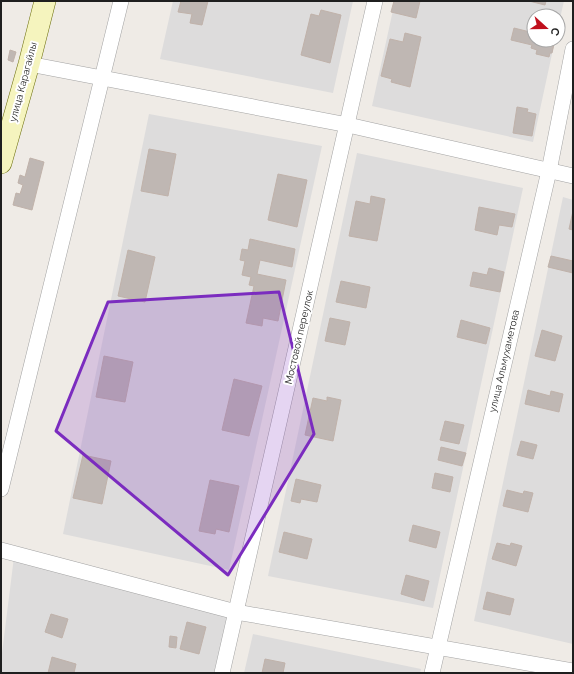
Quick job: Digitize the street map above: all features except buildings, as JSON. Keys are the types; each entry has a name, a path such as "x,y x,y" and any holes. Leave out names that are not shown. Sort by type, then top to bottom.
{"street":[{"name":"улица Карагайлы","path":"1,163 45,1"},
{"path":"1,489 121,1"},
{"name":"Мостовой переулок","path":"222,673 348,125 375,1"},
{"name":"улица Альмухаметова","path":"432,673 549,171 573,49"},
{"path":"29,64 348,125 573,176"},
{"path":"1,550 236,612 573,671"}],"highlighted area":[{"path":"279,292 314,434 228,575 56,431 108,302"}],"shaded area":[{"path":"173,1 353,1 333,93 160,59"},
{"path":"395,1 564,1 562,8 526,8 526,48 553,48 533,142 372,106"},
{"path":"149,114 322,146 229,570 63,534"},
{"path":"357,153 523,188 433,608 268,576"},
{"path":"563,197 573,200 573,644 474,621"},
{"path":"14,557 231,615 218,673 1,673 1,661"},
{"path":"253,634 421,669 420,673 244,673"}]}
